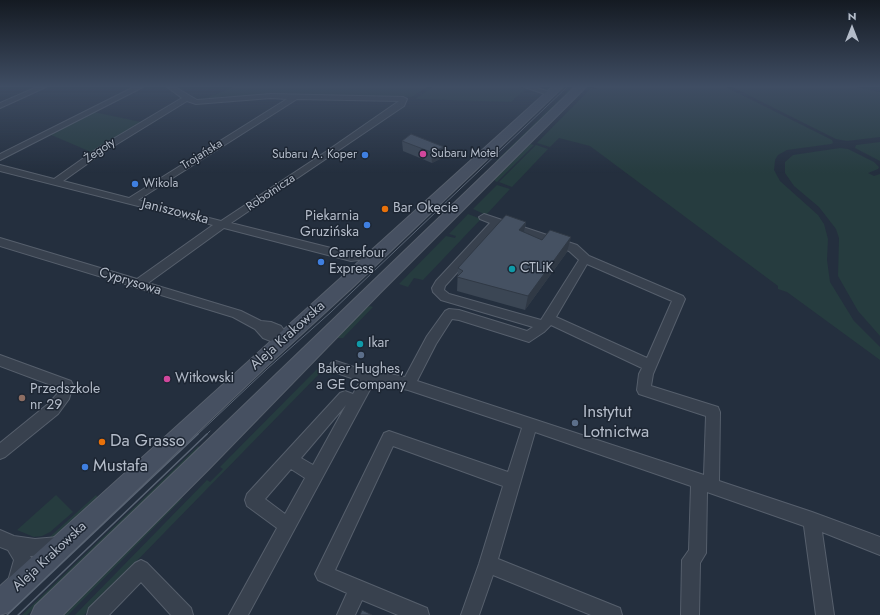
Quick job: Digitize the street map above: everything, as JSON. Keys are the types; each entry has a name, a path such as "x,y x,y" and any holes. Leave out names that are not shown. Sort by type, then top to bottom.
{"main road":[{"name":"Aleja Krakowska","path":"0,603 283,341 354,265 379,254 527,116"},
{"name":"Aleja Krakowska","path":"44,615 552,116"},
{"path":"283,341 309,355"}],"street":[{"path":"0,157 82,116"},
{"name":"Żegoty","path":"56,182 101,150 158,116"},
{"name":"Trojańska","path":"130,201 264,116"},
{"name":"Robotnicza","path":"138,284 223,224 384,116"},
{"name":"Janiszowska","path":"0,168 223,224 354,265"},
{"path":"484,217 497,222 510,224 573,248 585,259 680,298 646,374 644,390 713,412 697,553 691,560 690,615"},
{"path":"497,222 440,284 438,288 439,292 445,297 546,322 650,366"},
{"name":"Cyprysowa","path":"0,242 237,314 259,326 267,334 283,341"},
{"path":"408,384 431,340 449,314 528,337 546,322 585,259"},
{"path":"0,360 66,385 64,395 53,409 0,452"},
{"path":"336,367 369,378 385,379 408,384 530,424 812,520 880,546"},
{"path":"238,615 369,378"},
{"path":"287,526 253,500 345,397 357,401"},
{"path":"470,615 488,564 530,424"},
{"path":"420,615 324,574 389,438 513,482"},
{"path":"289,460 315,475"},
{"path":"812,520 825,615"},
{"path":"7,541 35,548 61,546"},
{"path":"7,541 23,558 15,589"},
{"path":"488,564 613,615"},
{"path":"96,615 141,569 184,615"},
{"path":"346,615 358,589"}],"green space":[{"path":"86,116 111,116 141,122 91,152 49,134"},
{"path":"543,116 546,116 498,162 496,161"},
{"path":"564,116 783,116 832,140 833,143 831,144 787,150 778,155 775,160 774,170 780,181 818,215 824,224 828,239 827,260 830,282 854,321 880,347 880,360 787,292 778,289 778,286 590,146 559,138 550,147 537,143"},
{"path":"789,116 880,116 880,137 847,141 836,139"},
{"path":"880,142 880,161 855,148 856,145"},
{"path":"530,144 534,145 497,182 495,181 495,179"},
{"path":"536,145 548,149 512,187 499,182"},
{"path":"840,148 848,149 874,162 879,167 878,169 868,173 874,176 880,174 880,336 858,311 838,276 839,238 836,229 819,207 794,186 785,173 785,162 793,155"},
{"path":"497,185 510,189 486,215 473,209"},
{"path":"468,214 481,219 423,280 414,278 408,287 399,284 446,236 455,238 456,236 449,234"},
{"path":"370,306 373,307 343,338 338,338 338,336 366,308"},
{"path":"320,366 333,371 331,375 321,372 84,615 75,615 207,480 210,482 223,469 220,467"},
{"path":"198,446 200,448 27,615 22,615"},
{"path":"56,495 73,512 50,532 42,536 34,537 17,530"},
{"path":"96,495 99,499 51,540 43,543"},
{"path":"182,498 68,615 60,615 159,516"}],"building":[{"path":"411,134 444,147 431,152 402,141"},
{"name":"CTLiK","path":"506,215 526,222 519,230 542,240 550,230 571,237 528,296 457,277 463,271 458,268"},
{"path":"362,610 372,615 360,615"}],"tram line":[{"path":"197,435 267,369 331,312 537,116"},
{"path":"207,434 210,431"},
{"path":"7,615 198,434"},
{"path":"18,615 207,434"}],"place":[{"name":"Subaru Motel","path":"423,154"},
{"name":"Subaru A. Koper","path":"365,155"},
{"name":"Wikola","path":"135,184"},
{"name":"Bar Okęcie","path":"385,209"},
{"name":"Piekarnia Gruzińska","path":"367,225"},
{"name":"Carrefour Express","path":"321,262"},
{"name":"CTLiK","path":"512,269"},
{"name":"Ikar","path":"360,344"},
{"name":"Baker Hughes, a GE Company","path":"361,355"},
{"name":"Witkowski","path":"167,379"},
{"name":"Przedszkole nr 29","path":"22,398"},
{"name":"Instytut Lotnictwa","path":"575,423"},
{"name":"Da Grasso","path":"102,442"},
{"name":"Mustafa","path":"85,467"}]}
